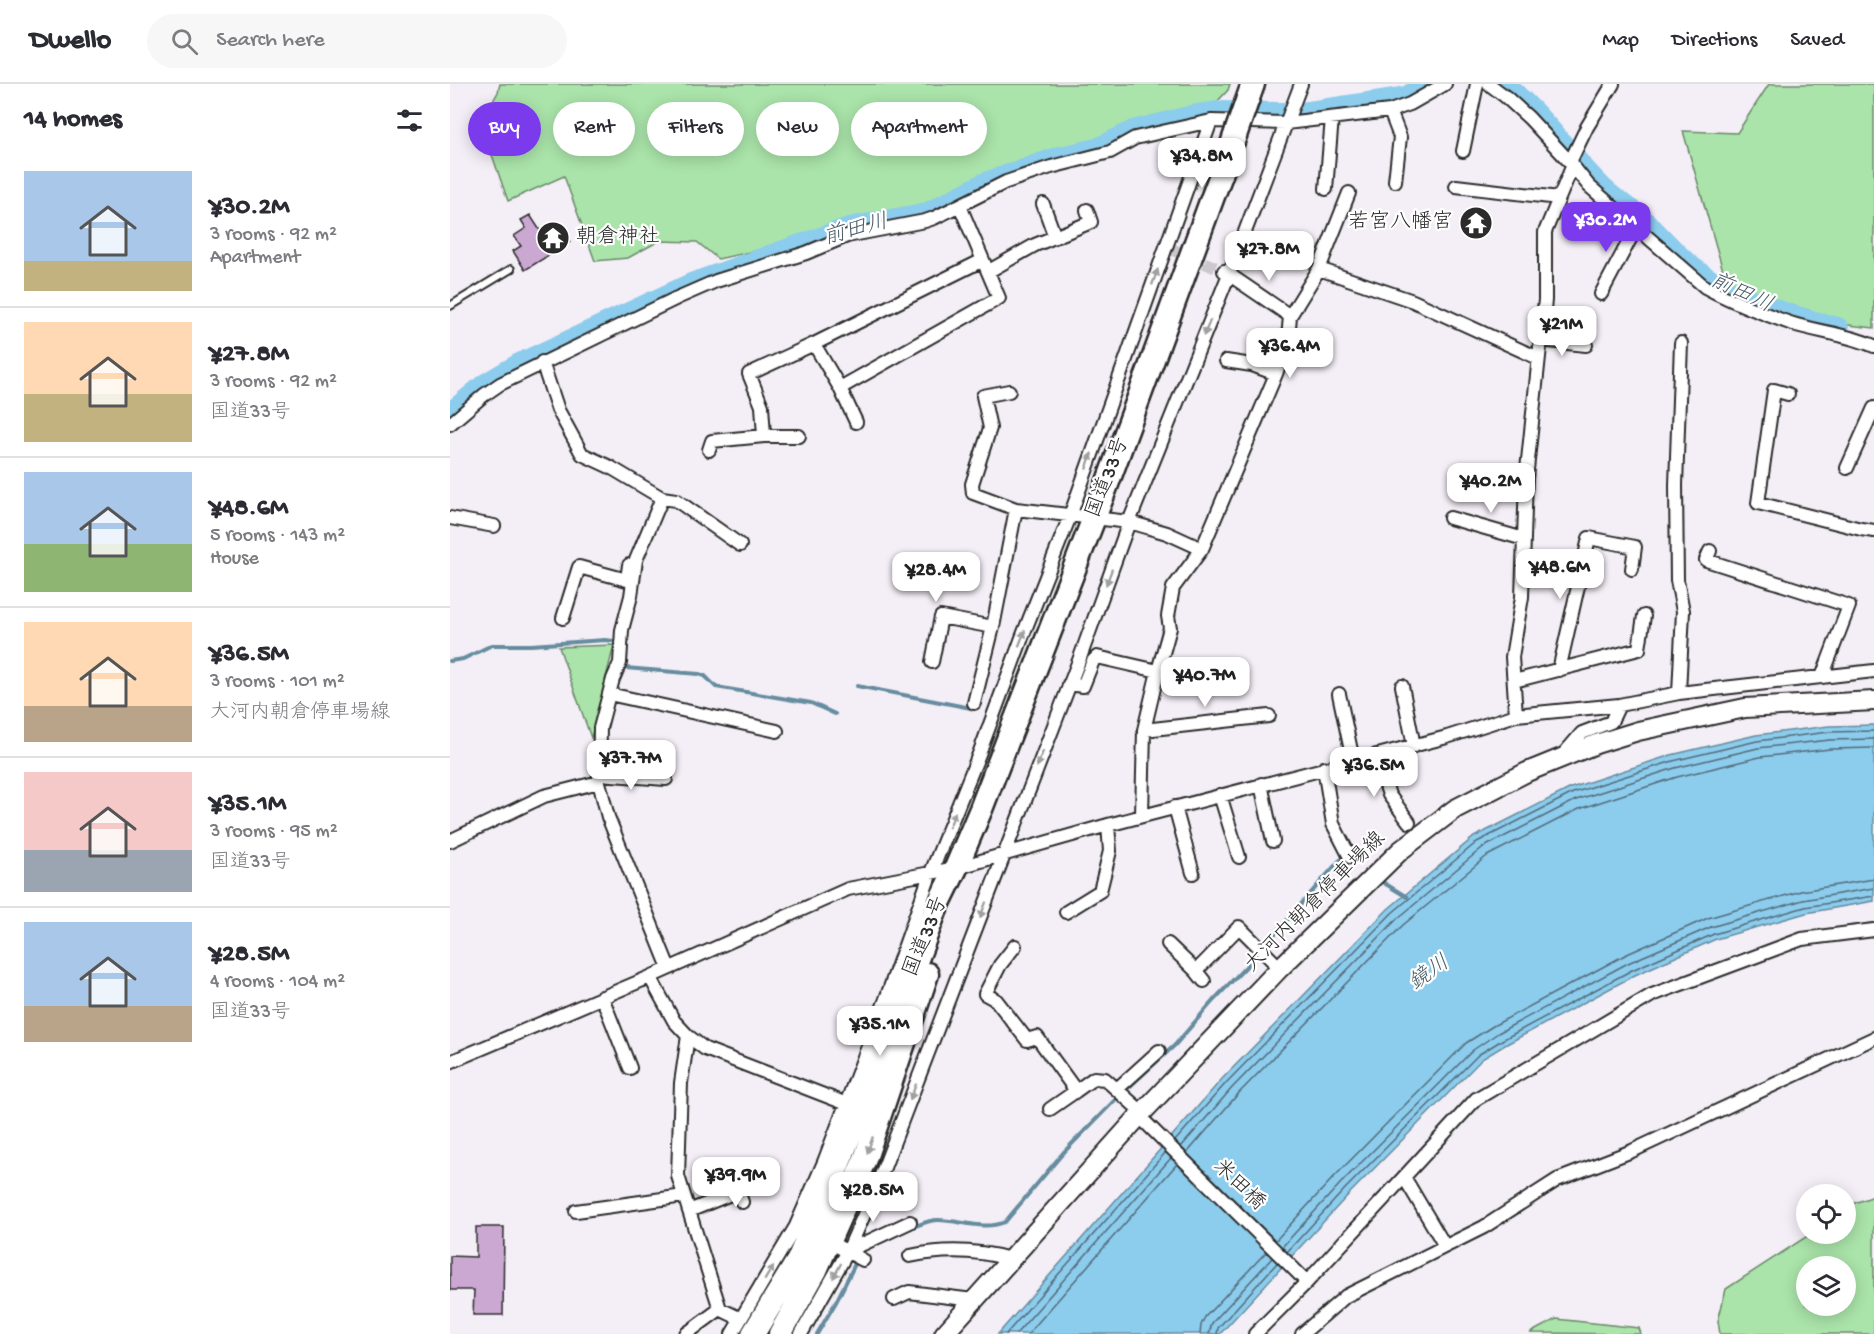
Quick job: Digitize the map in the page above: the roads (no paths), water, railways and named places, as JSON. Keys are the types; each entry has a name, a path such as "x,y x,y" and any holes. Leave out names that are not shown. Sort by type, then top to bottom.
{"highway":[{"name":"国道33号","path":"780,1334 816,1270 820,1238 843,1153 936,909 956,868 1094,518 1250,93"},
{"name":"国道33号","path":"747,1326 798,1260 820,1238"}],"main road":[{"name":"大河内朝倉停車場線","path":"944,1334 1010,1259 1144,1118 1280,968 1401,850 1455,810 1527,772 1596,744 1638,731 1745,708 1874,701"}],"street":[{"path":"820,1238 878,1183 1070,684 1129,522 1301,84"},
{"path":"450,424 500,384 677,297 806,253 847,236 925,221 1006,182 1051,167 1110,152 1135,138 1211,122 1286,123 1389,111 1410,104 1445,84"},
{"path":"1463,151 1477,84"},
{"path":"1489,84 1529,118 1572,160 1604,200 1637,226 1705,287 1791,323 1874,346"},
{"path":"1516,715 1512,657 1522,597 1526,479 1545,300 1545,232 1587,127 1613,84"},
{"path":"1389,111 1400,136 1395,181"},
{"path":"1326,189 1332,118"},
{"path":"801,1334 820,1238 824,1162 930,874 979,754 1070,516 1168,248 1211,122"},
{"path":"1456,186 1559,198"},
{"path":"1142,815 1144,730 1170,628 1168,616 1173,588 1202,549 1276,374 1288,339 1290,316 1320,269 1349,193"},
{"path":"1043,204 1054,237"},
{"path":"840,388 999,298 960,206"},
{"path":"764,436 762,406 749,374 986,266 1091,222 1087,210"},
{"path":"1601,294 1637,226"},
{"path":"1320,269 1413,301 1538,358"},
{"path":"1226,272 1290,316"},
{"path":"1540,340 1587,345"},
{"path":"1678,693 1683,611 1677,580 1676,485 1681,343"},
{"path":"814,344 840,388 856,422"},
{"path":"1226,361 1252,365 1276,374"},
{"path":"542,362 552,386 558,410 582,454 610,467 660,496 676,500 740,545"},
{"path":"1788,394 1774,390 1758,503 1874,531"},
{"path":"1009,391 983,396 990,428 972,484 973,493 1016,509 1129,522 1167,533 1202,549"},
{"path":"1847,468 1874,408"},
{"path":"709,450 712,441 764,436 799,436"},
{"path":"563,618 579,567 627,580 630,556 660,496"},
{"path":"660,496 636,560 631,596 622,630 620,663 600,728 599,778 608,817 669,968"},
{"path":"974,703 993,627 1016,509"},
{"path":"450,518 494,526"},
{"path":"1450,518 1524,540"},
{"path":"1559,670 1589,538 1635,547 1632,569"},
{"path":"1710,551 1706,560 1849,606 1822,677"},
{"path":"1514,681 1639,648 1644,616"},
{"path":"932,662 941,617 993,627"},
{"path":"1070,684 1083,686 1093,661 1097,657 1158,671"},
{"path":"450,1062 848,889 956,868 1142,815 1447,737 1516,715 1619,705 1678,693 1874,671"},
{"path":"1402,686 1414,746"},
{"path":"609,694 777,731"},
{"path":"1339,694 1353,760"},
{"path":"1560,759 1582,733 1611,723 1619,705"},
{"path":"1144,730 1269,716"},
{"path":"1376,755 1389,795 1409,822"},
{"path":"1324,768 1333,824 1350,857"},
{"path":"450,841 544,796 599,778 666,779"},
{"path":"1260,784 1273,841"},
{"path":"1220,795 1239,857"},
{"path":"1175,807 1192,873"},
{"path":"1066,912 1100,891 1110,851 1108,825"},
{"path":"1196,970 1239,927 1280,968"},
{"path":"1255,1334 1303,1277 1346,1239 1476,1099 1652,995 1802,939 1874,930"},
{"path":"1168,944 1196,970 1204,981"},
{"path":"1015,946 1000,965 985,994 996,1000 1027,1040 1037,1037 1076,1090"},
{"path":"650,977 674,1021 705,1049 847,1104"},
{"path":"602,997 630,1068"},
{"path":"688,1036 681,1083 678,1176 720,1309 747,1326 732,1334"},
{"path":"1308,1332 1346,1296 1484,1227 1557,1180 1632,1151 1874,1038"},
{"path":"1050,1109 1094,1078 1105,1079 1117,1089 1159,1051"},
{"name":"米田橋","path":"1117,1089 1303,1277"},
{"path":"1404,1177 1445,1246"},
{"path":"688,1211 740,1196 733,1178"},
{"path":"576,1211 684,1196"},
{"path":"820,1238 910,1222"},
{"path":"820,1238 863,1260"},
{"path":"910,1256 931,1252 988,1253 1010,1259"},
{"path":"894,1299 909,1292 973,1300"},
{"path":"686,1334 720,1309"}],"lane":[{"path":"450,306 511,269"}],"water":[{"name":"鏡川","path":"1874,725 1874,901 1806,913 1716,939 1635,975 1482,1059 1350,1193 1220,1334 998,1334 1222,1079 1388,909 1474,837 1571,788 1671,755 1756,735 1829,726"}],"waterway":[{"name":"前田川","path":"1301,114 1407,98 1429,84"},
{"name":"前田川","path":"1502,84 1539,119 1601,188 1638,217 1677,256 1707,280 1724,290 1779,313 1837,329"},
{"name":"前田川","path":"450,415 486,385 518,366 694,284 849,229 928,214 986,184 1057,159 1097,150 1134,132 1197,116 1219,113 1284,114"},
{"path":"450,661 463,659 492,645 614,641"},
{"path":"625,668 699,674 705,676 716,687 811,703 835,714"},
{"path":"857,686 971,708"},
{"path":"1266,944 1339,861 1342,859 1353,865"},
{"path":"1384,883 1407,897"},
{"path":"1126,1090 1175,1045 1257,955"},
{"path":"910,1228 934,1220 980,1225 1005,1222 1063,1153 1116,1099"},
{"path":"817,1334 857,1260"}],"tunnel":[{"path":"1171,249 1224,271"}],"place":[{"name":"若宮八幡宮","path":"1476,223"},
{"name":"朝倉神社","path":"553,238"}]}
